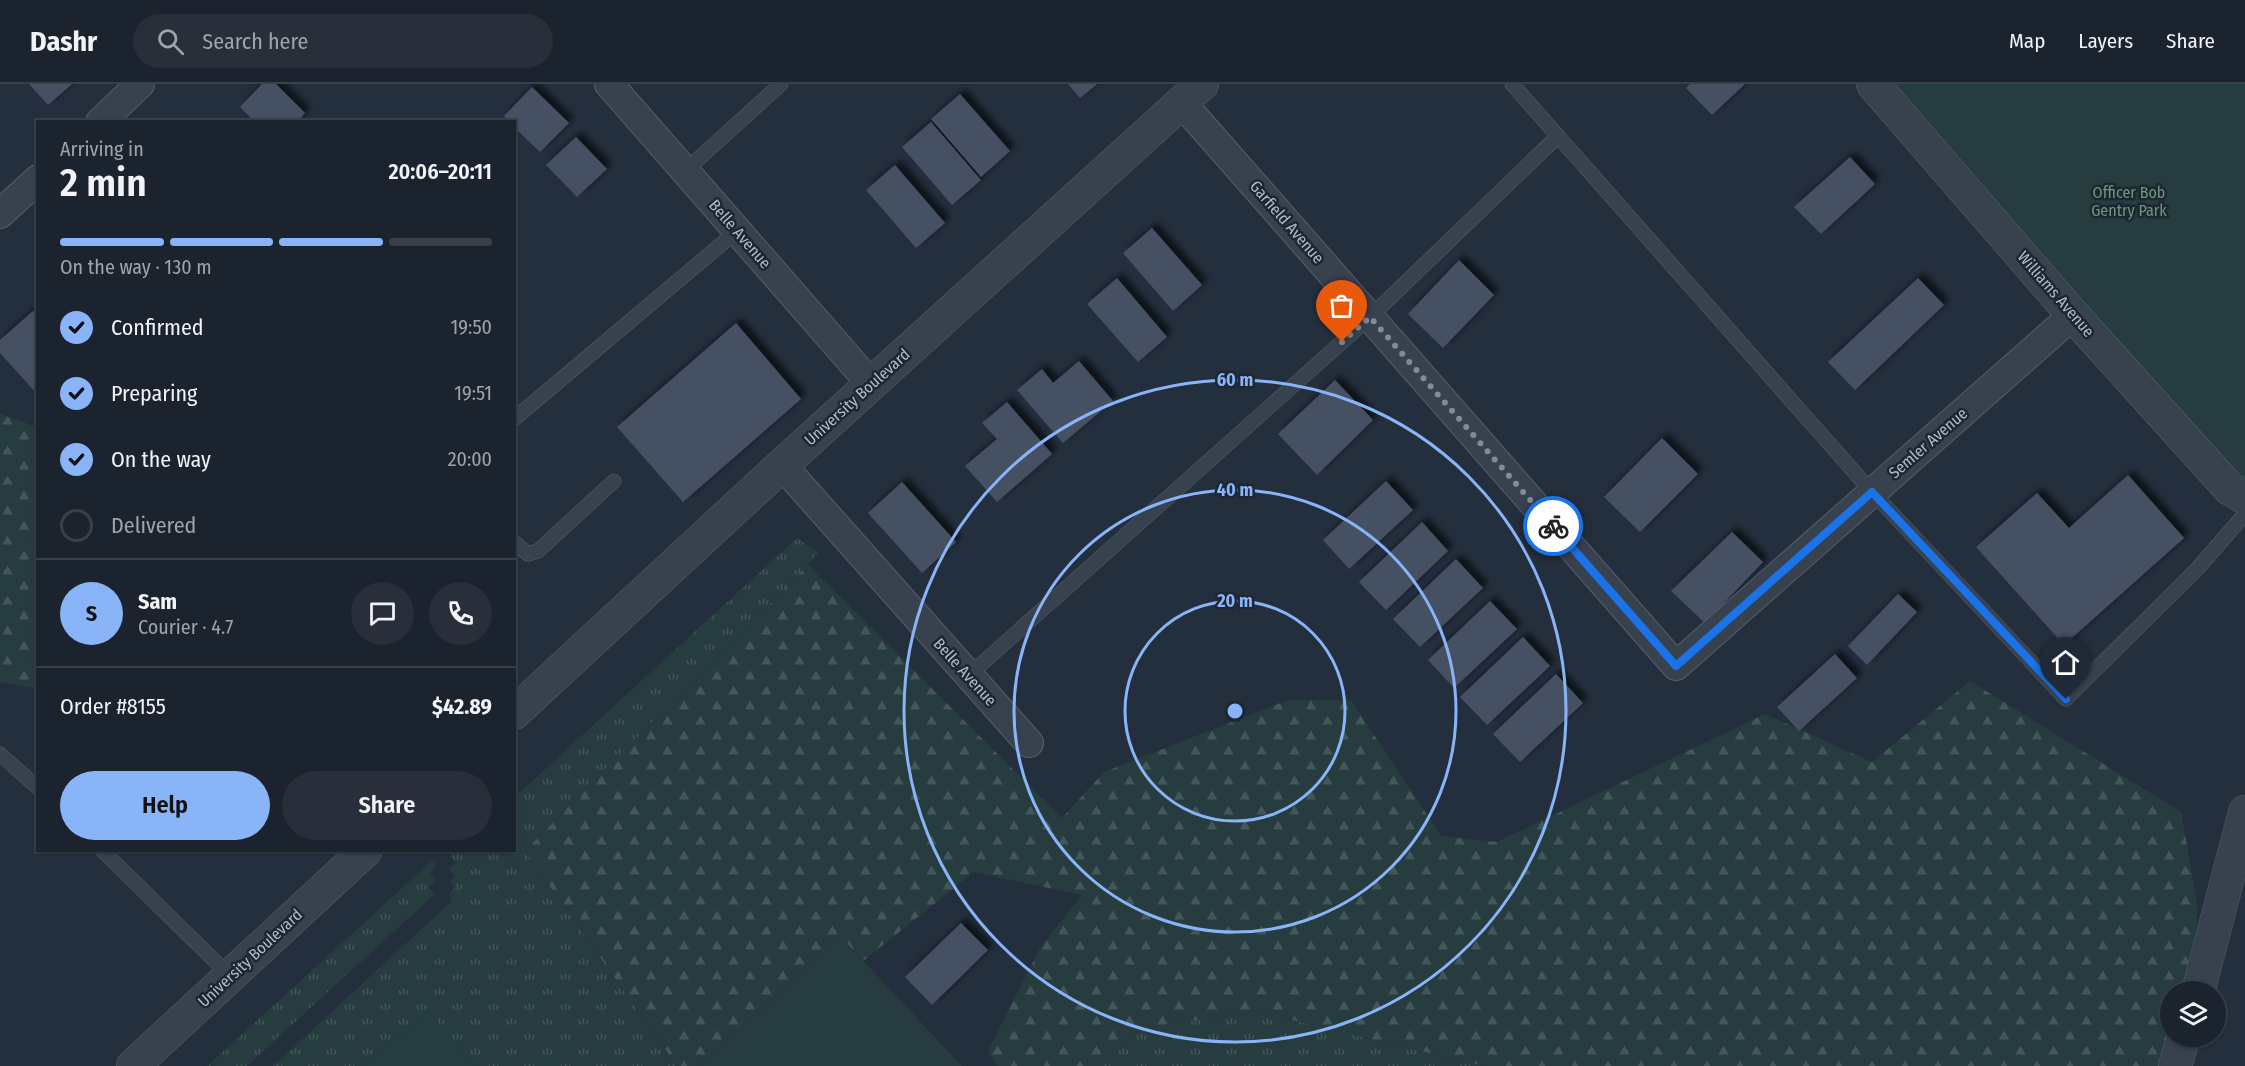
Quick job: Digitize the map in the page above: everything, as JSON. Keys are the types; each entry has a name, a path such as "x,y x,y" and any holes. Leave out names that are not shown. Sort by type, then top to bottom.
{"street":[{"path":"102,120 141,84"},
{"name":"Belle Avenue","path":"609,84 871,384"},
{"name":"Williams Avenue","path":"1873,84 2073,315 2229,488 2245,498"},
{"name":"Garfield Avenue","path":"1192,93 1370,317 1676,666"},
{"name":"University Boulevard","path":"516,711 782,465 1192,93"},
{"path":"0,214 36,181"},
{"name":"Semler Avenue","path":"1676,666 2073,315"},
{"name":"Belle Avenue","path":"782,465 1029,743"},
{"path":"2201,981 2245,812"},
{"name":"University Boulevard","path":"133,1066 364,852"},
{"path":"2175,1066 2181,1047"}],"lane":[{"path":"685,171 781,84"},
{"path":"1512,84 1872,492 2066,699 2198,568 2245,514"},
{"path":"969,675 1370,317 1558,136"},
{"path":"516,417 737,231"},
{"path":"516,544 528,554 538,551 615,481"},
{"path":"0,754 36,786"},
{"path":"104,852 230,976"}],"green space":[{"name":"Officer Bob Gentry Park","path":"1873,84 2245,84 2245,498"},
{"path":"0,414 36,427 36,689 0,682"},
{"path":"797,538 818,553 525,851 677,1066 273,1066 452,901 449,894 455,887 450,882 455,875 449,869 456,863 450,856 455,852 516,852 516,796"},
{"path":"808,565 1062,818 1104,772 1288,700 1351,700 1441,836 1497,842 1765,714 1872,762 1970,681 2181,812 2197,903 2195,981 2160,981 2160,1047 2172,1047 2175,1066 1483,1066 1255,1011 1143,1028 1101,1066 997,1066 988,1051 1040,948 1082,895 974,872 863,961 839,935 700,1066 677,1066 525,851"},
{"path":"432,861 437,866 430,874 436,880 429,888 435,894 247,1066 207,1066"},
{"path":"839,935 962,1066 700,1066"},
{"path":"429,1011 475,1066 362,1066"},
{"path":"1255,1011 1483,1066 1101,1066 1143,1028"}],"building":[{"path":"29,84 72,84 48,105"},
{"path":"262,84 276,84 305,113 299,120 253,120 240,107"},
{"path":"1068,84 1097,84 1080,98"},
{"path":"1690,84 1745,84 1712,115 1686,88"},
{"path":"532,87 569,123 540,152 516,129 516,120 507,120 504,116"},
{"path":"960,94 1010,151 981,177 931,119"},
{"path":"931,122 981,180 952,205 902,147"},
{"path":"576,137 607,169 577,197 546,165"},
{"path":"1850,157 1875,184 1821,234 1794,207"},
{"path":"895,165 945,223 916,248 866,190"},
{"path":"1152,228 1202,285 1173,311 1123,253"},
{"path":"1459,260 1494,295 1443,348 1408,314"},
{"path":"1117,278 1167,337 1138,362 1087,304"},
{"path":"1918,278 1944,305 1855,390 1828,362"},
{"path":"33,311 36,314 36,393 0,353 0,340"},
{"path":"736,323 801,399 683,502 617,427"},
{"path":"1079,361 1113,401 1063,443 1017,390 1042,369 1053,383"},
{"path":"1335,380 1373,420 1317,475 1278,434"},
{"path":"1007,402 1052,454 997,502 965,466 997,439 982,423"},
{"path":"1662,438 1698,474 1640,532 1604,497"},
{"path":"2128,475 2184,538 2064,645 1976,547 2037,493 2069,528"},
{"path":"1386,481 1413,510 1349,569 1323,540"},
{"path":"902,482 956,542 922,573 868,513"},
{"path":"1422,522 1448,551 1386,610 1359,582"},
{"path":"1732,532 1763,562 1705,623 1671,591"},
{"path":"1456,559 1483,588 1420,647 1393,619"},
{"path":"1898,594 1917,612 1867,665 1848,646"},
{"path":"1490,601 1517,629 1454,688 1428,660"},
{"path":"1523,637 1550,666 1487,725 1460,697"},
{"path":"1835,654 1857,678 1799,731 1777,707"},
{"path":"1556,674 1583,703 1520,762 1493,734"},
{"path":"961,923 988,950 932,1005 905,977"}],"way so far":[{"path":"1342,342 1370,317 1553,526"}],"route":[{"path":"1553,526 1676,666 1872,492 2066,699"}]}
